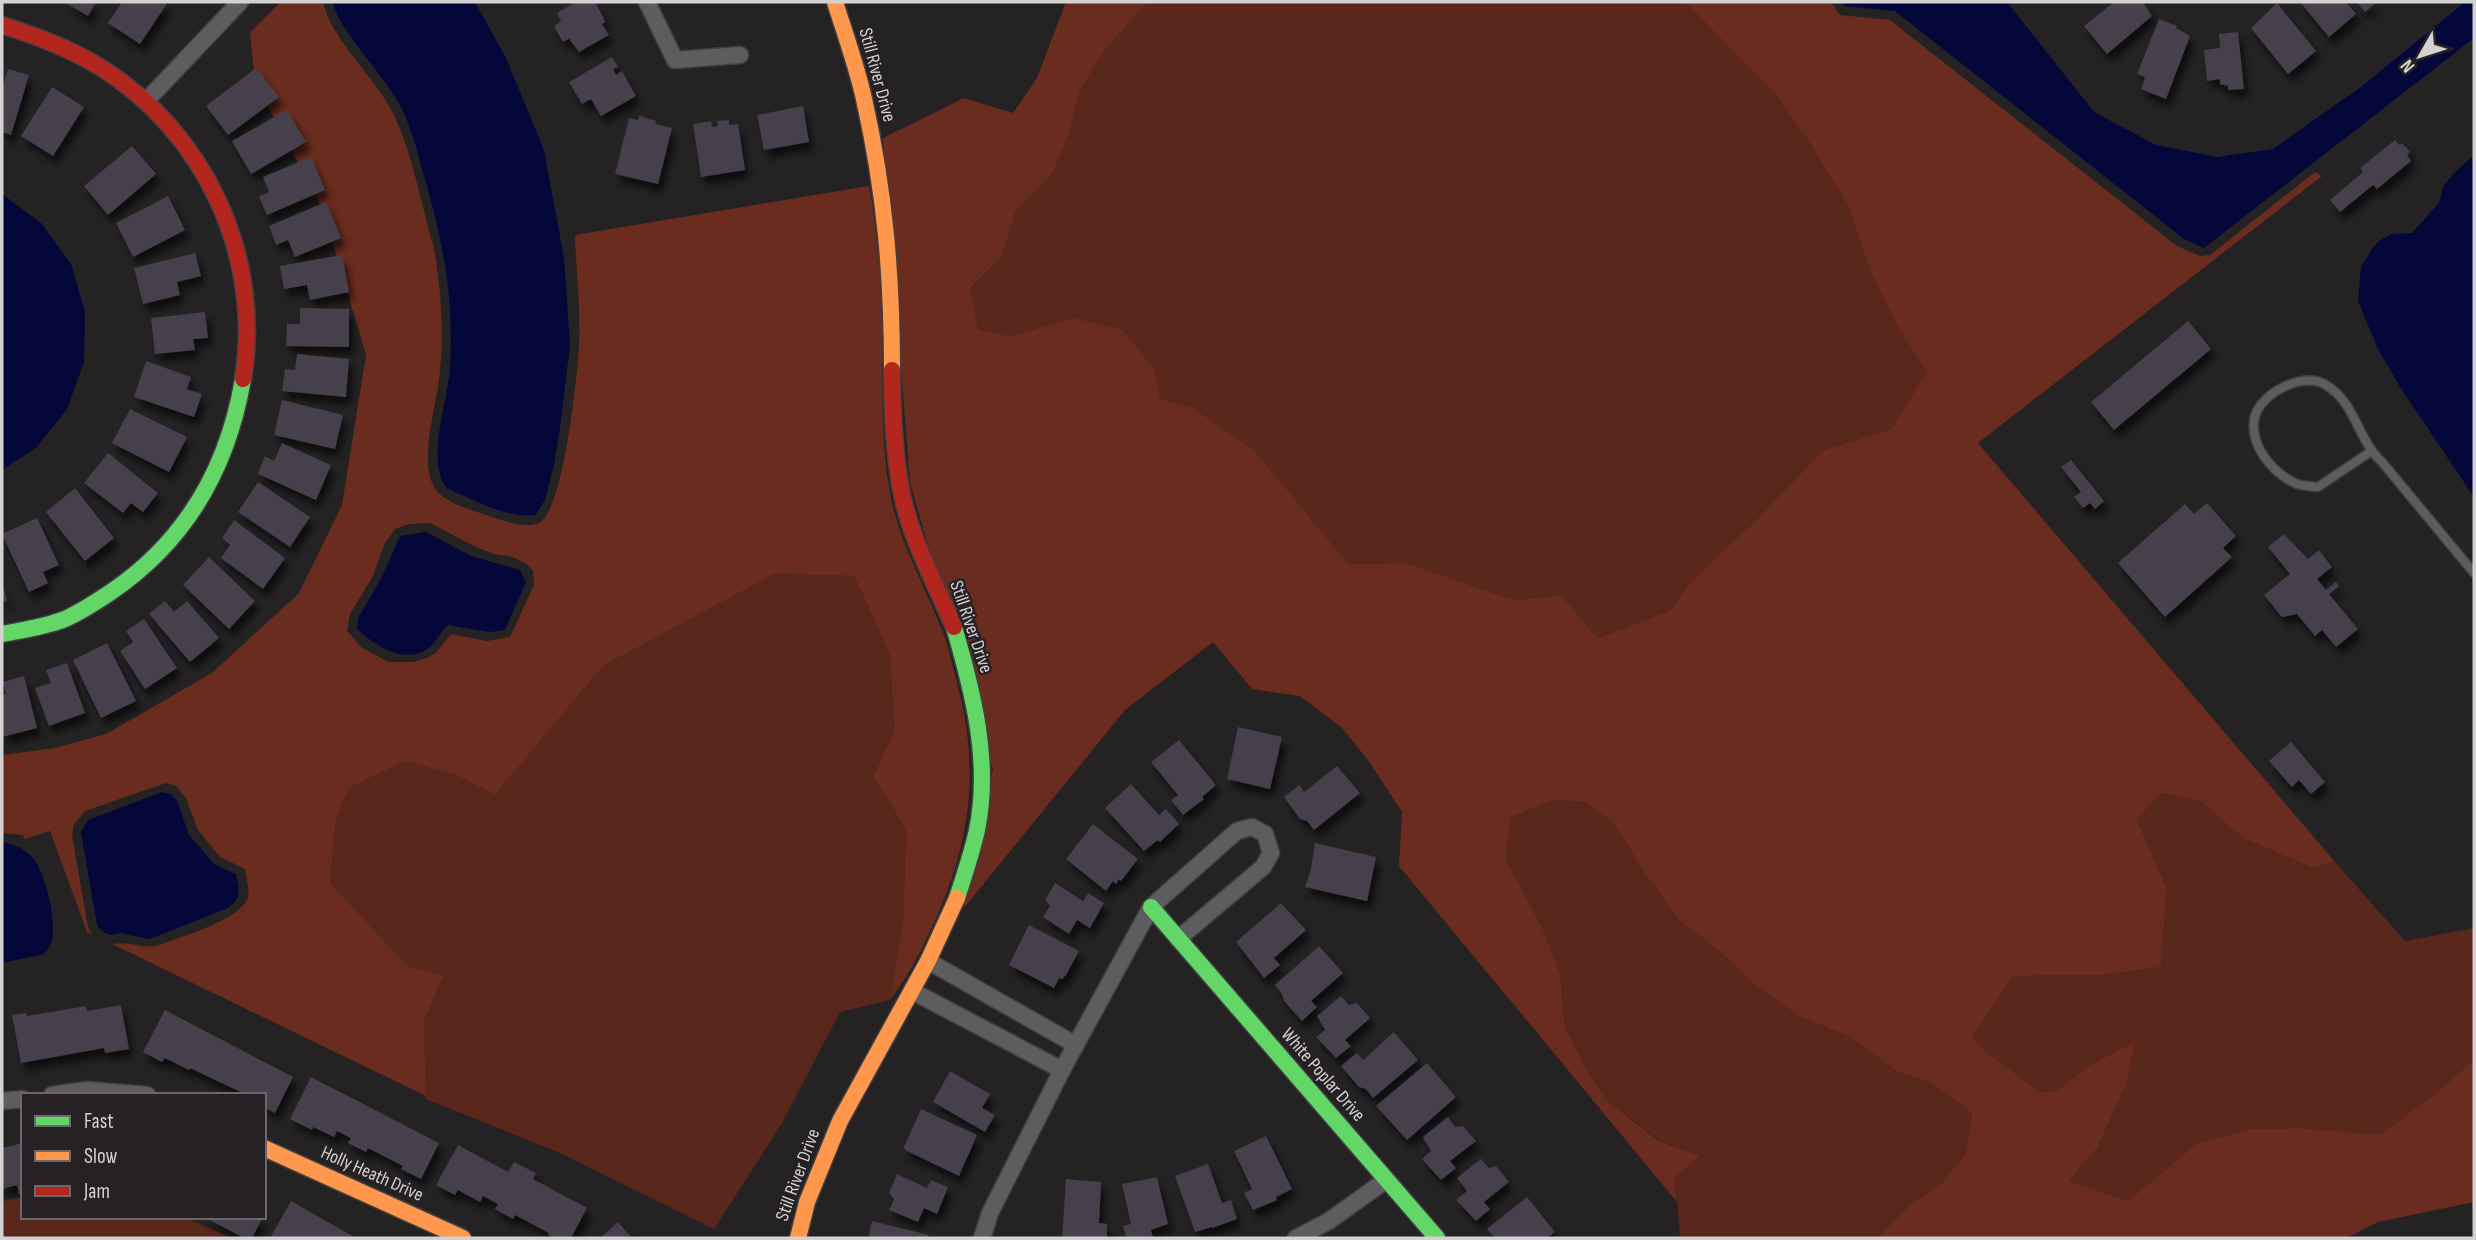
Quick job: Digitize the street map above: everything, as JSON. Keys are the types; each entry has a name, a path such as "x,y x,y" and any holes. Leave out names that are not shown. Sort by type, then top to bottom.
{"street":[{"path":"147,100 240,2"},
{"path":"647,2 675,60 740,55"},
{"name":"Still River Drive","path":"798,1238 807,1202 840,1121 928,961 957,898 977,829 982,772 976,709 954,628 916,540 900,486 892,407 892,295 884,203 864,97 835,2"},
{"path":"2,25 26,31 70,49 111,73 147,100 171,126 218,197 231,232 242,276 246,323 244,376 234,421 218,464 183,525 141,569 116,589 71,616 2,634"},
{"path":"982,1238 990,1213 1062,1070 1151,907 1237,831 1252,827 1265,834 1271,853 1263,867 1178,939"},
{"name":"White Poplar Drive","path":"1151,907 1437,1238"},
{"path":"928,961 1076,1045"},
{"path":"912,991 1062,1070"},
{"path":"979,1027 993,998"},
{"path":"66,1093 87,1090 123,1093"},
{"path":"2,1101 21,1098"},
{"name":"Holly Heath Drive","path":"266,1149 463,1238"},
{"path":"1296,1238 1329,1221 1386,1180"}],"lane":[{"path":"2370,452 2318,487 2298,485 2272,469 2255,439 2255,415 2270,394 2302,379 2325,384 2347,404 2370,452 2382,462 2474,573"}],"shaded area":[{"path":"281,2 323,2 335,30 393,113 416,179 434,250 439,287 441,357 430,429 429,473 437,492 451,502 509,522 522,525 539,523 548,513 562,469 568,441 579,346 575,235 869,186 880,282 883,415 889,486 904,542 948,646 963,709 970,772 964,834 946,895 918,955 890,1000 903,920 906,829 873,777 894,731 890,655 854,576 774,574 603,666 495,795 458,776 406,761 349,788 336,819 330,883 408,966 444,976 424,1021 426,1096 112,944 157,946 222,920 234,913 248,897 245,869 220,857 198,830 186,798 176,786 166,783 85,811 74,824 72,835 88,927 92,934 87,932 50,831 25,839 23,835 2,833 2,755 55,748 106,734 212,673 299,593 342,505 366,355 323,210 255,82 250,32","holes":["430,523 476,547 513,557 527,564 533,571 534,585 510,637 487,641 451,634 436,653 427,658 414,662 388,662 361,647 347,631 350,614 373,576 385,543 395,529 409,524"]},
{"path":"333,2 475,2 506,58 544,150 564,258 570,345 554,465 545,500 535,515 513,514 479,503 447,488 441,476 438,447 450,369 451,332 444,257 416,146 402,109 344,27"},
{"path":"1066,2 1148,2 1104,51 1080,91 1069,134 1052,175 1016,211 1002,256 971,288 978,329 1010,336 1073,318 1122,330 1155,370 1160,399 1191,407 1253,449 1348,564 1406,563 1514,600 1561,595 1598,638 1671,610 1692,580 1754,522 1824,450 1891,429 1927,372 1899,329 1871,272 1847,204 1809,142 1777,96 1682,2 1831,2 1840,15 1890,20 2177,246 2200,256 2210,255 2315,172 2322,176 1978,443 2335,862 2313,868 2243,838 2200,801 2161,793 2137,820 2167,888 2161,967 2103,975 2013,976 1973,1036 1983,1049 2039,1092 2057,1091 2087,1067 2135,1042 2126,1085 2098,1147 2069,1181 2128,1201 2198,1143 2251,1129 2300,1128 2380,1135 2438,1092 2474,1059 2474,1202 2378,1222 2346,1238 1877,1238 1910,1205 1941,1184 1966,1153 1972,1113 1932,1083 1898,1072 1850,1037 1798,1016 1749,980 1720,952 1678,919 1614,824 1586,802 1554,800 1511,817 1506,860 1542,928 1560,973 1565,1027 1588,1072 1607,1101 1659,1141 1701,1156 1675,1177 1677,1202 1399,866 1402,812 1368,760 1341,727 1300,696 1252,689 1213,642 1125,710 964,908 993,770 910,483 883,138 964,98 1013,113 1037,78"},
{"path":"1148,2 1682,2 1777,96 1809,142 1847,204 1871,272 1899,329 1928,372 1891,429 1824,450 1754,522 1692,580 1671,610 1598,638 1561,595 1514,600 1406,563 1348,564 1191,407 1159,399 1155,370 1073,318 1010,336 978,329 971,289 1002,256 1016,211 1052,175 1069,134 1080,91 1104,51"},
{"path":"1842,2 2007,2 2094,112 2156,145 2217,157 2273,149 2361,87 2465,2 2474,2 2474,38 2204,248 2184,239 1895,11 1844,6"},
{"path":"2474,155 2474,497 2402,390 2378,349 2358,301 2361,267 2372,249 2391,234 2412,233 2439,203 2443,187 2453,174"},
{"path":"2,194 41,223 71,264 85,312 84,362 67,409 36,448 2,470"},
{"path":"426,532 471,556 520,570 526,582 505,630 490,632 448,625 431,646 412,655 392,652 357,629 358,618 381,579 400,536"},
{"path":"774,574 854,576 890,655 894,731 873,777 906,829 903,920 890,1000 840,1012 781,1125 714,1229 560,1153 426,1099 424,1021 444,977 408,966 330,883 336,819 349,788 406,761 458,776 495,795 603,666"},
{"path":"162,792 171,794 177,801 189,835 214,864 236,874 237,897 228,908 155,937 148,939 122,933 110,935 97,925 81,832 88,820"},
{"path":"2161,793 2200,801 2243,838 2313,868 2335,862 2405,941 2474,928 2474,1059 2438,1092 2380,1136 2300,1128 2251,1129 2199,1143 2128,1201 2068,1182 2098,1147 2126,1085 2087,1067 2057,1091 2038,1092 1983,1049 1973,1036 2013,976 2103,975 2161,967 2167,888 2137,820"},
{"path":"1554,800 1586,802 1614,824 1678,919 1720,952 1749,980 1798,1016 1850,1037 1898,1072 1932,1083 1972,1113 1966,1153 1941,1184 1910,1205 1877,1238 1680,1238 1675,1177 1701,1156 1660,1141 1607,1101 1588,1072 1565,1027 1560,973 1506,860 1511,817"},
{"path":"2,842 21,849 36,863 49,896 53,931 51,944 44,954 2,963"},
{"path":"21,1197 21,1219 189,1219 231,1238 2,1238 2,1201"}],"building":[{"path":"64,2 96,2 88,16"},
{"path":"122,2 168,2 140,44 108,23"},
{"path":"576,2 595,2 605,22 602,24 609,35 579,52 571,38 563,42 554,26 561,21 557,13"},
{"path":"2114,2 2143,2 2152,16 2107,54 2084,26"},
{"path":"2300,2 2346,2 2356,14 2329,37"},
{"path":"2357,2 2377,2 2365,12"},
{"path":"2277,3 2316,51 2288,74 2251,28"},
{"path":"2159,19 2177,26 2176,28 2190,36 2166,99 2141,89 2145,77 2137,74"},
{"path":"2238,32 2244,89 2228,90 2228,86 2220,84 2220,79 2207,81 2204,50 2220,48 2219,34"},
{"path":"612,57 618,67 613,69 616,75 622,71 636,96 601,116 591,99 582,104 569,82"},
{"path":"256,68 279,97 228,135 206,106"},
{"path":"8,69 29,75 11,135 2,132 2,81 4,82"},
{"path":"52,87 84,107 53,156 21,136"},
{"path":"803,106 809,142 764,150 757,115"},
{"path":"287,110 306,142 251,174 232,141"},
{"path":"639,116 672,128 658,184 615,174 629,118 638,120"},
{"path":"729,120 729,125 738,124 745,170 701,177 693,124 711,121 712,127 718,126 717,121"},
{"path":"2395,140 2410,152 2407,155 2411,161 2377,189 2373,185 2340,212 2330,200 2363,172 2360,168"},
{"path":"132,146 156,174 108,215 84,186"},
{"path":"311,157 325,190 267,215 259,197 269,192 263,177"},
{"path":"168,196 185,230 133,257 116,223"},
{"path":"326,202 341,238 295,257 288,240 276,245 269,226"},
{"path":"195,253 201,276 177,282 180,295 143,304 134,268"},
{"path":"342,255 349,292 310,300 307,285 284,289 280,266"},
{"path":"300,308 349,309 349,347 286,346 287,324 300,324"},
{"path":"205,312 208,338 193,339 195,350 155,354 151,318"},
{"path":"2188,321 2211,349 2114,430 2091,402"},
{"path":"297,354 349,359 346,397 282,391 285,369 295,370"},
{"path":"146,361 191,377 187,389 202,394 194,417 134,397"},
{"path":"282,400 343,415 335,449 274,435"},
{"path":"130,409 187,437 169,472 112,443"},
{"path":"282,443 331,465 316,500 258,474 265,456 274,461"},
{"path":"108,453 158,493 143,512 131,503 123,513 84,483"},
{"path":"2071,460 2104,501 2095,509 2090,503 2083,508 2074,497 2081,492 2061,467"},
{"path":"258,482 310,517 290,547 238,512"},
{"path":"75,488 114,538 85,561 46,512"},
{"path":"2207,503 2236,536 2223,548 2232,557 2165,617 2118,563 2185,504 2194,514"},
{"path":"37,518 59,565 43,572 48,583 29,592 2,534"},
{"path":"234,520 285,558 263,589 221,558 230,545 222,538"},
{"path":"2284,534 2308,559 2319,550 2332,567 2317,579 2326,590 2336,582 2339,586 2329,594 2358,629 2336,647 2322,630 2315,636 2297,614 2282,617 2264,595 2290,574 2268,547"},
{"path":"209,557 255,601 229,629 183,585"},
{"path":"2,582 7,601 2,602"},
{"path":"165,601 174,612 187,601 219,638 190,662 149,614"},
{"path":"144,619 177,668 145,689 120,651 133,642 126,631"},
{"path":"107,643 136,701 101,718 73,660"},
{"path":"67,663 85,713 49,726 35,688 51,683 46,670"},
{"path":"24,676 37,728 2,737 2,695 6,694 3,682"},
{"path":"1238,727 1282,737 1270,789 1227,779"},
{"path":"1179,740 1216,785 1202,797 1204,799 1183,815 1171,800 1178,795 1151,762"},
{"path":"2291,742 2325,782 2311,794 2299,780 2292,787 2269,761"},
{"path":"1337,766 1360,793 1314,830 1307,821 1300,819 1284,797 1299,785 1304,792"},
{"path":"1131,784 1159,815 1166,809 1179,824 1160,842 1158,840 1144,851 1105,808"},
{"path":"1093,824 1138,859 1121,881 1119,879 1116,884 1113,881 1106,891 1066,859"},
{"path":"1315,843 1376,857 1367,901 1305,887"},
{"path":"1055,883 1083,901 1088,893 1104,903 1090,928 1077,920 1069,934 1043,917 1050,906 1045,900"},
{"path":"1281,903 1306,930 1274,958 1280,965 1264,978 1236,942"},
{"path":"1029,925 1079,951 1066,975 1062,979 1059,978 1054,988 1009,965"},
{"path":"1319,946 1343,973 1311,1001 1317,1007 1302,1021 1284,1001 1275,985"},
{"path":"1341,996 1349,1005 1357,1003 1370,1018 1345,1040 1351,1046 1336,1058 1316,1037 1325,1030 1317,1016"},
{"path":"121,1005 129,1049 105,1053 104,1048 21,1063 12,1015 26,1013 27,1016 86,1006 87,1011"},
{"path":"165,1010 293,1077 275,1113 266,1108 266,1093 243,1093 190,1068 189,1070 165,1058 162,1062 143,1052"},
{"path":"1394,1032 1418,1060 1373,1098 1366,1089 1359,1087 1341,1066 1357,1053 1363,1060"},
{"path":"1427,1063 1456,1097 1407,1140 1376,1106"},
{"path":"950,1071 990,1094 982,1108 995,1115 985,1132 933,1102"},
{"path":"311,1077 439,1143 421,1179 401,1169 403,1166 368,1148 366,1152 348,1143 351,1138 337,1131 334,1137 290,1119"},
{"path":"921,1109 977,1135 959,1176 905,1150"},
{"path":"1448,1117 1455,1127 1463,1126 1476,1141 1450,1161 1456,1168 1441,1180 1422,1159 1431,1151 1423,1137"},
{"path":"1266,1136 1292,1189 1276,1197 1277,1200 1253,1210 1244,1193 1252,1189 1234,1151"},
{"path":"21,1143 21,1194 17,1185 2,1189 2,1148"},
{"path":"458,1145 508,1172 514,1162 536,1173 533,1179 587,1208 571,1238 553,1238 549,1233 515,1215 513,1219 495,1209 498,1204 483,1196 480,1202 458,1190 455,1195 436,1185"},
{"path":"1481,1159 1489,1168 1496,1166 1509,1182 1484,1202 1490,1209 1476,1221 1456,1200 1467,1191 1457,1178"},
{"path":"1208,1164 1222,1203 1231,1200 1237,1219 1195,1232 1175,1176"},
{"path":"897,1174 927,1188 931,1180 948,1187 937,1214 924,1208 918,1222 889,1210 894,1199 889,1193"},
{"path":"1157,1177 1168,1224 1151,1230 1153,1238 1126,1238 1123,1226 1131,1224 1122,1184"},
{"path":"1066,1179 1101,1182 1099,1223 1107,1224 1107,1238 1062,1238"},
{"path":"1527,1197 1555,1232 1547,1238 1492,1238 1494,1237 1487,1229"},
{"path":"291,1201 356,1238 270,1238"},
{"path":"208,1219 262,1219 252,1238 244,1238"},
{"path":"872,1221 929,1235 928,1238 868,1238"},
{"path":"618,1222 632,1238 600,1238"}],"traffic: fast":[{"path":"2,634 50,624 77,613 138,572 161,550 200,499 214,472 227,442 243,379"},
{"path":"954,627 978,727 982,779 977,830 957,898"},
{"path":"1151,907 1437,1238"}],"traffic: slow":[{"path":"835,2 861,87 877,167 889,267 892,370"},
{"path":"798,1238 807,1202 840,1121 928,961 957,898"},
{"path":"266,1149 463,1238"}],"traffic: jam":[{"path":"2,25 52,43 100,67 137,94 169,126 197,162 218,202 234,244 244,288 247,333 243,379"},
{"path":"892,370 895,442 904,503 922,557 954,627"}]}
